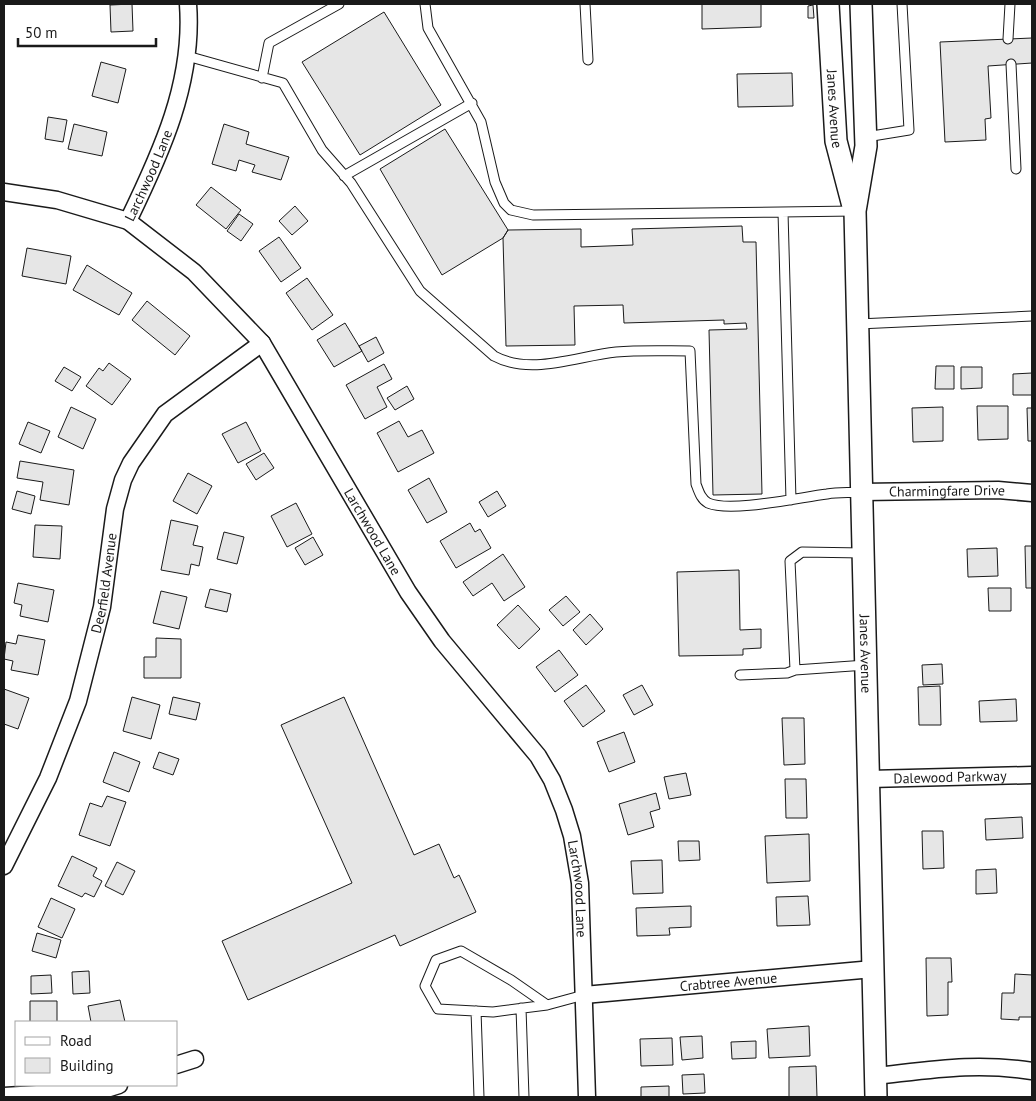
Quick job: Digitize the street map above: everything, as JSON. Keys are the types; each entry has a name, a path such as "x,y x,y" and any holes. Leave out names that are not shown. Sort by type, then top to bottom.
{"street":[{"name":"Larchwood Lane","path":"188,4 186,56 181,91 167,137 128,221 194,272 262,343 408,592 442,640 528,743 552,780 567,819 577,860 587,1097"},
{"name":"Janes Avenue","path":"828,4 836,142 855,211"},
{"name":"Janes Avenue","path":"861,4 866,138 855,211 876,1097"},
{"path":"4,192 58,200 128,221"},
{"name":"Deerfield Avenue","path":"4,866 48,778 78,701 102,607 115,509 123,480 131,463 165,414 262,343"},
{"name":"Charmingfare Drive","path":"862,492 998,490 1032,493"},
{"name":"Dalewood Parkway","path":"869,779 1032,775"},
{"name":"Crabtree Avenue","path":"584,995 873,969"},
{"path":"178,1064 195,1059"},
{"path":"875,1076 968,1065 1032,1071"},
{"path":"4,1096 103,1090 115,1086"}],"lane":[{"path":"262,78 269,43 339,4"},
{"path":"425,4 428,28 482,122 495,182 504,203 511,210 520,213 855,211"},
{"path":"585,4 588,60"},
{"path":"866,138 909,130 902,4"},
{"path":"1008,39 1010,4"},
{"path":"186,56 283,84 322,150 350,184 420,292 494,356 505,363 555,363 616,352 690,351 696,484 700,495 706,502 715,505 791,500 827,494 862,492"},
{"path":"1011,64 1016,169"},
{"path":"344,176 472,103"},
{"path":"783,212 791,500"},
{"path":"858,324 1032,316"},
{"path":"795,670 790,561 802,552 863,553"},
{"path":"740,675 787,673 795,670 866,665"},
{"path":"547,1005 511,980 461,951 436,960 425,986 438,1009 493,1012 547,1005 584,995"},
{"path":"520,1008 524,1097"},
{"path":"476,1011 479,1097"}],"building":[{"path":"132,4 133,31 111,32 110,5"},
{"path":"702,4 761,4 761,27 702,29"},
{"path":"813,5 814,18 808,18 808,6"},
{"path":"384,12 441,105 360,155 302,62"},
{"path":"1032,38 1032,63 988,66 991,118 985,119 986,140 945,142 940,42"},
{"path":"101,62 126,69 118,103 92,96"},
{"path":"792,73 793,106 738,107 737,74"},
{"path":"48,117 67,120 63,142 45,139"},
{"path":"74,124 107,132 102,156 68,149"},
{"path":"224,124 249,132 246,144 289,157 281,180 252,172 255,165 239,160 236,171 212,164"},
{"path":"445,129 508,230 503,238 442,275 380,169"},
{"path":"211,187 241,210 226,229 196,205"},
{"path":"295,206 308,221 292,235 279,221"},
{"path":"239,214 253,224 241,241 227,231"},
{"path":"742,226 743,242 756,242 762,494 713,495 709,330 747,329 746,323 724,324 724,320 624,323 623,305 574,306 575,345 506,346 503,238 508,230 581,229 581,247 633,245 632,229"},
{"path":"279,237 301,268 281,282 259,251"},
{"path":"27,248 71,256 66,284 22,276"},
{"path":"87,265 132,293 119,315 73,290"},
{"path":"307,278 333,315 312,330 286,293"},
{"path":"147,301 190,336 175,355 132,320"},
{"path":"345,323 362,351 334,367 317,340"},
{"path":"376,337 384,353 368,362 359,346"},
{"path":"109,363 131,379 112,405 86,386 99,368 103,371"},
{"path":"384,364 392,379 377,387 387,407 365,419 346,385"},
{"path":"936,366 954,366 954,389 935,389"},
{"path":"64,367 81,377 72,391 55,381"},
{"path":"961,367 982,367 982,388 961,389"},
{"path":"1032,373 1032,395 1013,395 1013,374"},
{"path":"407,386 414,399 395,410 387,398"},
{"path":"977,406 1008,406 1008,439 978,440"},
{"path":"71,407 96,419 83,449 58,437"},
{"path":"943,407 943,441 913,442 912,408"},
{"path":"1027,408 1032,408 1032,441 1028,441"},
{"path":"399,421 408,437 422,430 434,453 398,472 377,433"},
{"path":"28,422 50,431 41,453 19,444"},
{"path":"246,422 261,451 238,463 222,434"},
{"path":"264,453 274,468 256,480 246,464"},
{"path":"20,461 74,470 69,505 40,500 43,482 17,478"},
{"path":"188,473 212,486 197,514 173,501"},
{"path":"429,478 447,512 427,523 408,490"},
{"path":"17,491 35,496 31,514 12,509"},
{"path":"497,491 506,506 488,517 479,502"},
{"path":"296,503 312,534 287,547 271,516"},
{"path":"171,520 198,526 193,545 203,547 199,566 191,564 189,575 161,570"},
{"path":"470,523 475,532 480,529 491,548 456,568 440,541"},
{"path":"35,525 62,526 60,559 33,557"},
{"path":"224,532 244,537 237,564 217,559"},
{"path":"313,537 323,555 305,565 295,548"},
{"path":"1025,546 1032,546 1032,588 1026,588"},
{"path":"997,548 998,576 968,577 967,549"},
{"path":"503,554 525,587 504,601 492,583 473,596 463,582"},
{"path":"739,570 740,630 761,629 761,648 743,649 743,655 679,656 677,572"},
{"path":"18,583 54,590 48,622 20,616 22,605 14,603"},
{"path":"988,588 1011,588 1011,611 989,611"},
{"path":"210,589 231,594 227,612 205,607"},
{"path":"161,591 187,597 179,629 153,623"},
{"path":"566,596 580,612 563,626 549,610"},
{"path":"518,605 540,629 519,649 497,625"},
{"path":"590,614 603,629 586,645 573,630"},
{"path":"18,635 45,640 38,675 11,670 13,661 4,659 6,642 16,644"},
{"path":"156,638 181,639 181,678 144,678 144,657 156,657"},
{"path":"559,650 578,675 555,692 536,667"},
{"path":"942,664 943,684 923,685 922,665"},
{"path":"586,685 605,711 583,727 564,701"},
{"path":"642,685 653,705 634,715 623,695"},
{"path":"940,686 941,725 919,725 918,687"},
{"path":"4,689 29,698 18,729 4,724"},
{"path":"132,697 160,705 151,739 123,731"},
{"path":"173,697 200,703 196,720 169,714"},
{"path":"344,697 414,855 439,844 454,878 459,875 476,912 400,946 395,935 248,1000 222,941 352,883 281,725"},
{"path":"1016,699 1017,721 980,722 979,701"},
{"path":"782,718 804,718 805,764 784,765"},
{"path":"624,732 635,762 609,772 597,742"},
{"path":"114,752 140,762 129,792 103,782"},
{"path":"159,752 179,759 173,775 153,768"},
{"path":"686,773 691,795 669,799 664,777"},
{"path":"785,779 806,779 807,818 786,818"},
{"path":"656,793 660,809 650,812 654,827 628,835 619,804"},
{"path":"107,796 126,802 110,846 79,835 90,803 102,807"},
{"path":"1022,817 1023,838 986,840 985,819"},
{"path":"922,831 943,831 944,868 923,869"},
{"path":"809,834 810,881 767,883 765,836"},
{"path":"678,841 699,841 700,860 679,861"},
{"path":"72,856 97,868 93,876 102,881 94,897 85,893 82,897 58,886"},
{"path":"662,860 663,893 633,894 631,861"},
{"path":"117,862 135,871 123,895 105,886"},
{"path":"996,869 997,893 976,894 976,870"},
{"path":"808,896 810,925 777,926 776,897"},
{"path":"51,898 75,909 62,938 38,927"},
{"path":"691,906 691,927 669,928 670,935 637,936 636,908"},
{"path":"37,933 61,940 56,958 32,951"},
{"path":"926,958 951,958 952,982 948,982 948,1015 927,1016"},
{"path":"89,971 90,993 73,994 72,972"},
{"path":"1015,974 1032,975 1032,1017 1019,1017 1019,1020 1001,1019 1002,993 1014,993"},
{"path":"51,975 52,993 31,994 31,976"},
{"path":"120,1000 125,1021 91,1021 88,1006"},
{"path":"30,1001 57,1001 57,1021 30,1021"},
{"path":"809,1026 810,1056 769,1058 767,1029"},
{"path":"702,1036 703,1058 682,1060 680,1037"},
{"path":"672,1038 673,1065 641,1066 640,1039"},
{"path":"756,1041 756,1058 732,1059 731,1042"},
{"path":"816,1066 817,1097 789,1097 789,1067"},
{"path":"704,1074 705,1093 683,1094 682,1075"},
{"path":"669,1086 669,1097 641,1097 641,1087"}]}
